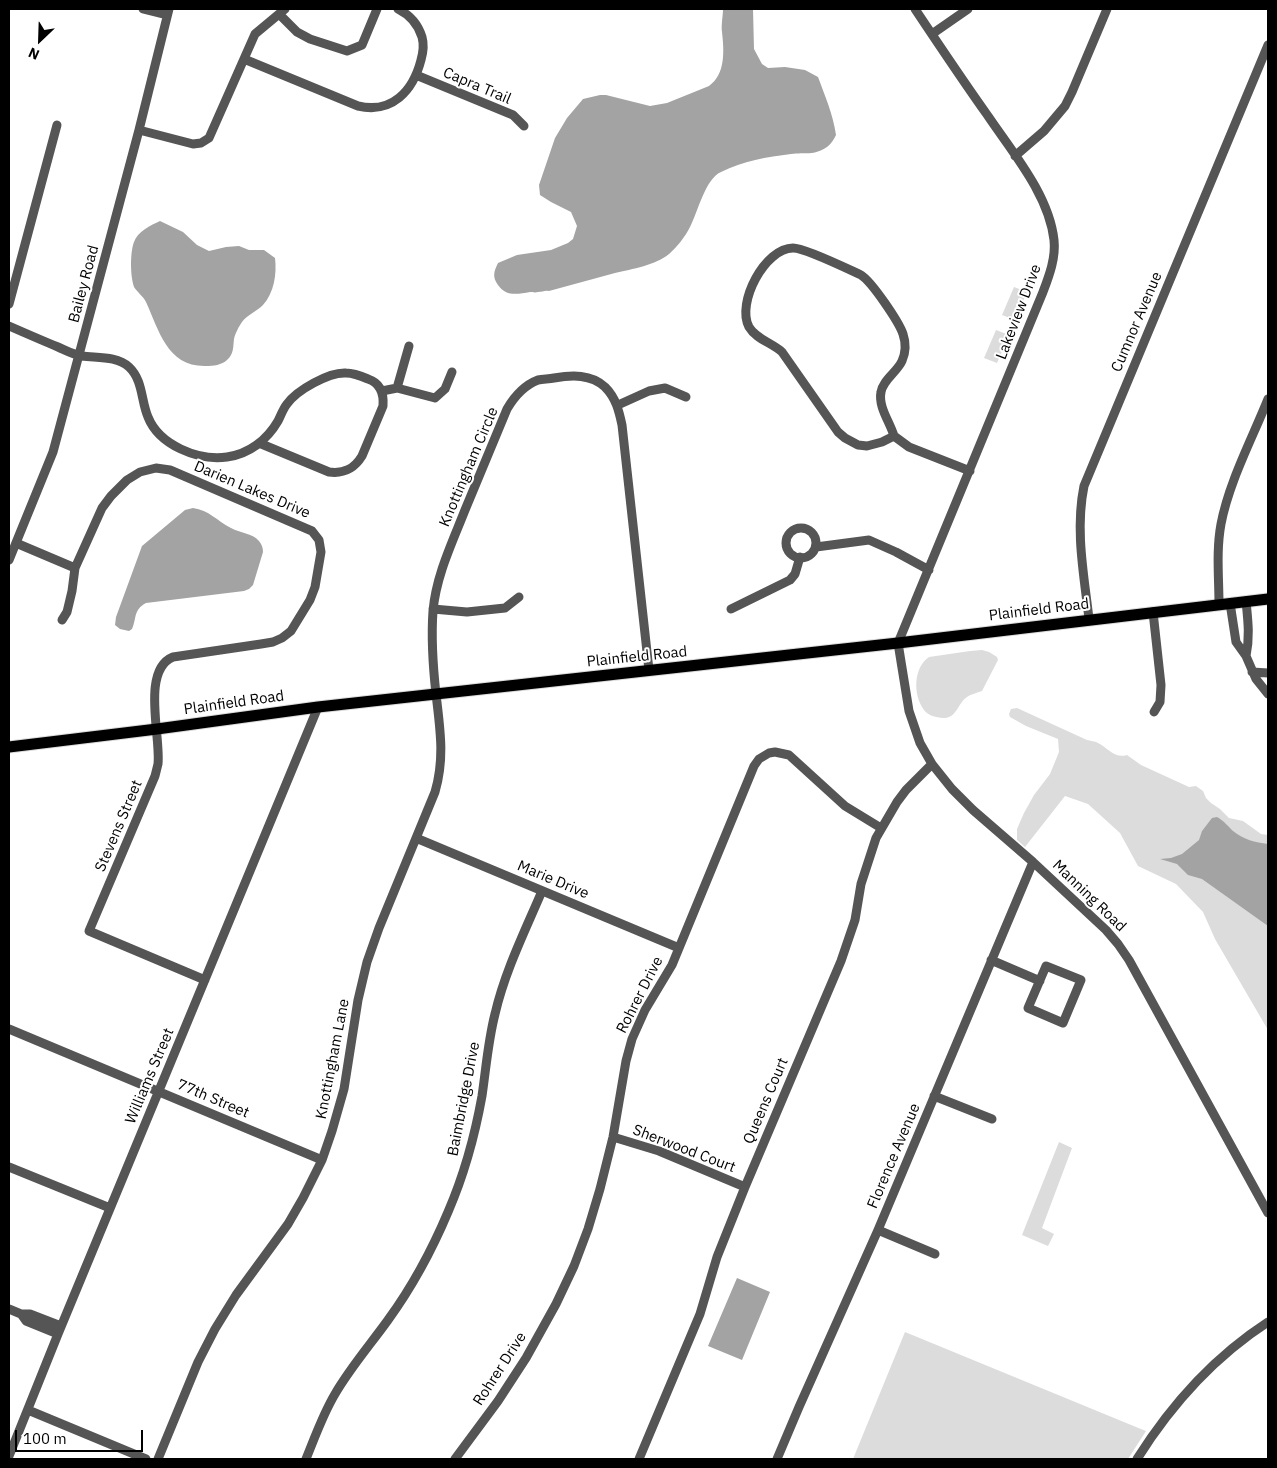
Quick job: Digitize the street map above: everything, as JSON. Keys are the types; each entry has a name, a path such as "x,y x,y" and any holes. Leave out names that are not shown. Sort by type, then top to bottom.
{"main road":[{"name":"Plainfield Road","path":"9,747 157,729 318,706 898,643 1268,599"}],"street":[{"path":"143,9 168,12"},
{"path":"139,130 193,144 201,143 209,138 255,34 282,11 296,32 310,39 347,51 362,45 377,9"},
{"path":"244,59 364,108 379,107 394,102 411,85 422,56 423,39 420,31 411,17 398,9"},
{"name":"Lakeview Drive","path":"898,643 1043,292 1049,276 1054,250 1053,232 1045,205 1037,190 914,9"},
{"path":"932,34 968,9"},
{"path":"1015,156 1044,132 1065,106 1107,9"},
{"name":"Bailey Road","path":"9,560 53,452 139,130 168,12"},
{"name":"Cumnor Avenue","path":"1089,619 1079,520 1084,486 1268,45"},
{"name":"Capra Trail","path":"416,75 512,115 524,126"},
{"path":"9,304 57,125"},
{"path":"894,436 867,446 858,445 845,438 838,432 782,352 749,328 746,320 748,296 762,269 774,256 786,249 804,250 861,275 866,279 876,290 902,332 905,344 902,362 886,381 881,392 882,406 894,436 909,447 970,471"},
{"path":"9,326 79,356 118,360 126,364 138,380 146,413 152,426 164,440 199,455 218,457 238,454 259,443 271,431 292,398 326,377 338,373 355,374 374,382 382,391 384,398 383,406 362,456 358,463 349,470 337,473 329,472 259,443"},
{"path":"397,388 409,346"},
{"path":"382,391 397,388 435,398 445,389 452,372"},
{"name":"Knottingham Circle","path":"436,694 432,653 433,609 439,579 448,550 508,409 516,396 538,380 562,376 581,376 592,379 610,392 618,405 650,670"},
{"path":"618,405 649,390 664,388 686,397"},
{"path":"1268,400 1232,486 1218,542 1218,560 1225,604 1236,642 1246,656 1252,672 1268,694"},
{"name":"Darien Lakes Drive","path":"62,620 67,612 75,568 102,508 127,480 140,472 156,468 170,470 312,531 319,540 321,552 315,587 310,600 290,631 282,638 273,642 183,655 168,659 159,670 157,676 155,704 157,729"},
{"path":"803,528 812,532 815,536 816,546 810,555 800,557 791,554 787,546 788,536 794,530 803,528"},
{"path":"816,546 869,540 929,570"},
{"path":"16,543 75,568"},
{"path":"731,609 790,580 796,574 800,557"},
{"path":"433,609 467,612 505,608 519,596"},
{"path":"1246,601 1249,642 1246,656"},
{"path":"1153,612 1161,685 1160,702 1154,712"},
{"name":"Manning Road","path":"898,643 909,711 920,743 932,764 952,789 973,810 1033,862 1106,930 1118,944 1268,1213"},
{"path":"1252,672 1268,673"},
{"name":"Knottingham Lane","path":"158,1459 198,1362 215,1329 236,1294 288,1224 322,1160 344,1089 358,1000 367,962 435,792 440,772 442,749 436,694"},
{"name":"Williams Street","path":"9,1456 59,1330 318,706"},
{"name":"Stevens Street","path":"157,729 158,765 155,776 89,931 205,980"},
{"name":"Rohrer Drive","path":"455,1459 516,1374 556,1304 574,1266 600,1189 613,1137 626,1061 632,1039 641,1018 669,971 754,766 763,756 775,752 789,755 846,806 880,828"},
{"name":"Queens Court","path":"639,1459 700,1314 717,1257 745,1187 841,962 855,920 861,884 880,828 906,790 932,764"},
{"name":"Marie Drive","path":"416,838 679,948"},
{"name":"Florence Avenue","path":"777,1459 878,1230 1033,862"},
{"name":"Baimbridge Drive","path":"306,1459 334,1395 408,1289 431,1249 448,1212 463,1172 475,1130 498,1001 542,891"},
{"path":"991,960 1040,980"},
{"path":"1046,966 1080,980 1063,1023 1028,1008 1040,980 1046,966"},
{"name":"77th Street","path":"9,1029 322,1160"},
{"path":"934,1096 992,1119"},
{"name":"Sherwood Court","path":"613,1137 658,1151 745,1187"},
{"path":"9,1167 110,1208"},
{"path":"878,1230 935,1254"},
{"path":"9,1309 21,1314 26,1321 59,1330"},
{"path":"1137,1459 1167,1415 1201,1377 1241,1341 1268,1322"},
{"path":"28,1410 146,1459"}],"shaded area":[{"path":"723,9 753,9 754,49 762,64 768,68 785,67 805,70 818,77 835,127 836,135 831,143 818,152 796,153 755,160 729,168 715,176 702,196 688,231 678,245 664,258 644,266 549,291 512,294 501,289 494,277 498,263 517,255 551,250 573,239 577,226 571,212 540,195 539,185 555,138 567,118 583,99 600,95 650,106 667,103 709,86 715,81 723,61"},
{"path":"160,221 183,232 197,245 209,251 239,246 249,250 264,250 275,258 276,270 270,295 263,305 241,324 237,330 231,355 223,363 209,366 193,365 173,354 160,335 145,300 134,287 131,264 134,242 141,232"},
{"path":"1014,287 1027,292 1015,320 1002,315"},
{"path":"996,330 1009,335 997,363 984,358"},
{"path":"193,508 208,513 231,528 253,536 259,541 263,552 253,585 244,591 146,603 137,611 132,629 129,631 120,629 115,625 116,617 142,546 185,510"},
{"path":"982,650 997,657 998,660 982,691 967,697 949,717 936,717 926,712 920,704 916,682 917,675 924,662 929,657"},
{"path":"1017,708 1087,740 1097,742 1119,756 1127,755 1141,765 1189,787 1196,786 1203,791 1211,803 1229,818 1243,821 1261,834 1268,835 1268,1030 1215,939 1203,912 1176,884 1138,866 1120,833 1088,804 1065,796 1025,847 1017,840 1017,829 1024,813 1034,795 1050,774 1059,752 1058,739 1026,726 1010,717 1011,709"},
{"path":"1217,817 1241,837 1268,844 1268,926 1202,879 1188,875 1177,864 1160,859 1182,854 1199,840 1202,831 1212,818"},
{"path":"1059,1142 1072,1148 1042,1228 1054,1234 1048,1246 1022,1235"},
{"path":"737,1278 770,1292 742,1360 708,1346"},
{"path":"905,1332 1146,1431 1128,1459 853,1459"}]}
